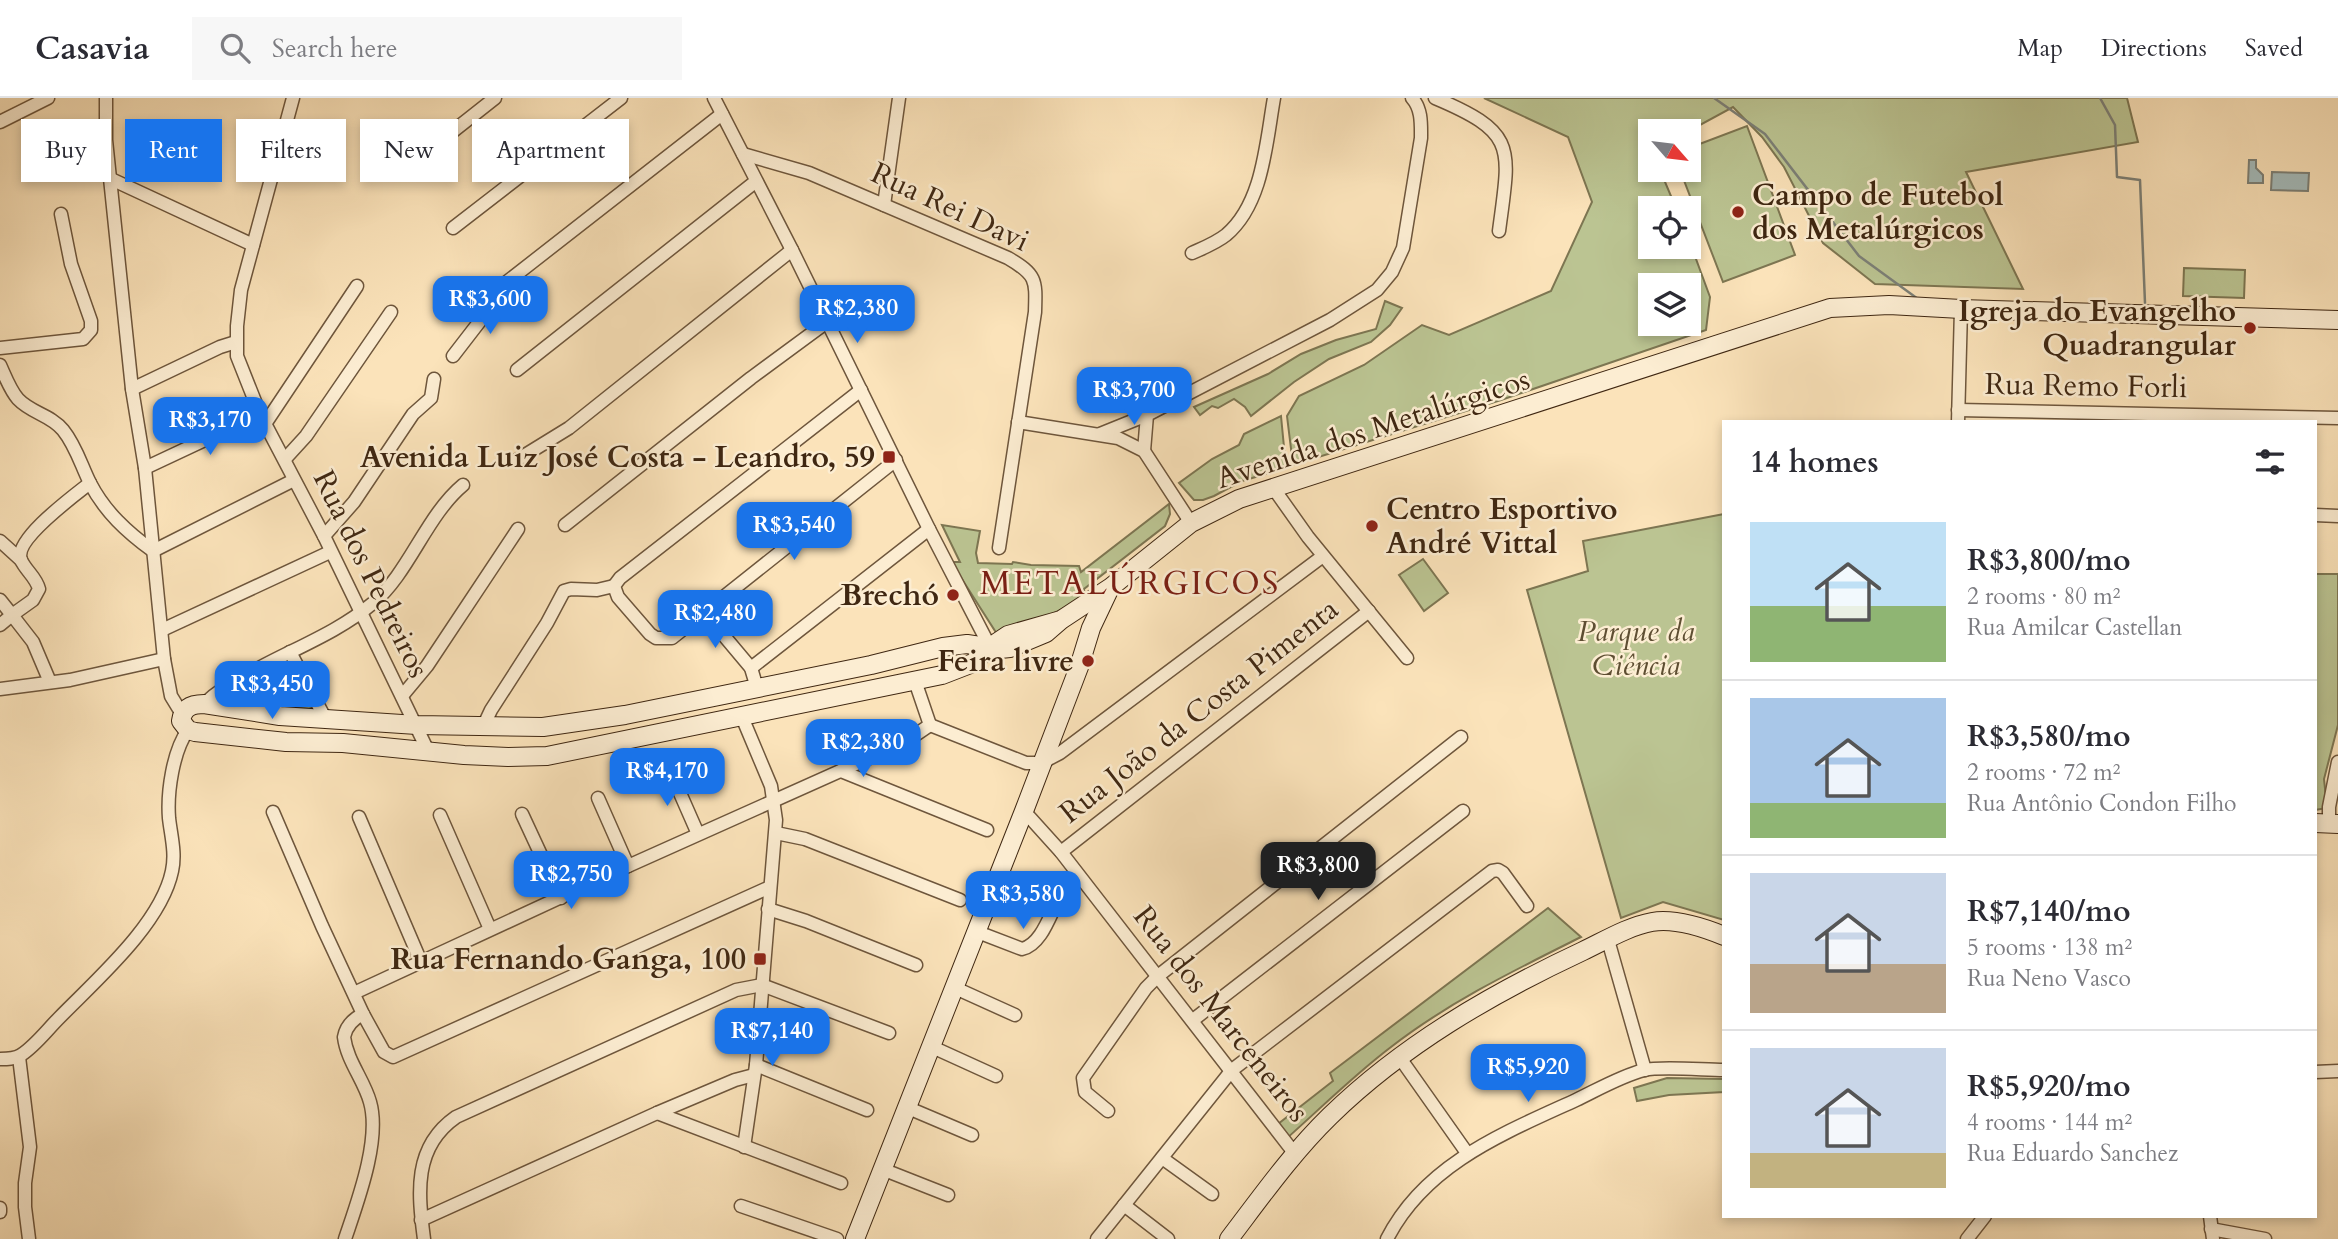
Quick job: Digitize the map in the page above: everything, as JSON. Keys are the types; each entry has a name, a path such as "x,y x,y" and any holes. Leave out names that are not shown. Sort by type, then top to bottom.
{"main road":[{"name":"Avenida dos Metalúrgicos","path":"185,722 286,742 343,743 508,757 547,756 915,681 974,663 990,647 1008,635 1061,620 1111,587 1191,523 1240,499 1830,308 1889,305 2338,320"},
{"path":"855,1239 1024,811 1079,667 1091,628 1111,587"},
{"path":"1086,605 1091,628"},
{"name":"Avenida dos Metalúrgicos","path":"204,704 280,716 416,725 542,727 625,715 943,647 967,644 990,647"},
{"path":"943,647 952,654 950,672"},
{"path":"185,722 192,705 204,704"},
{"path":"542,727 547,756"},
{"path":"1229,1239 1295,1154 1360,1088 1439,1028 1512,986 1650,923 1670,921 1722,935"}],"street":[{"path":"0,122 48,98"},
{"path":"106,98 106,119"},
{"name":"Rua dos Pedreiros","path":"293,98 242,290 236,342 241,367 263,419 324,536 428,751"},
{"path":"458,127 495,98"},
{"path":"453,228 621,98"},
{"path":"714,98 990,647"},
{"path":"884,205 899,98"},
{"path":"1192,253 1225,236 1240,221 1252,201 1274,98"},
{"path":"1100,434 1147,415 1330,320 1377,290 1392,272 1403,248 1421,138 1421,121 1412,98"},
{"path":"1435,98 1478,117 1502,143 1506,160 1506,182 1499,231"},
{"path":"453,356 480,321 485,299 722,114"},
{"name":"Rua Rei Davi","path":"743,154 809,173 1008,258 1029,272 1035,289 1035,312 999,548"},
{"path":"111,179 253,245"},
{"path":"0,1059 19,1057 139,934 163,896 172,871 173,840 169,814 172,777 185,722 171,696 164,659 111,179"},
{"path":"517,370 755,182"},
{"path":"0,348 83,339 91,330 91,321 71,264 61,214"},
{"path":"517,460 569,428 792,250"},
{"path":"145,468 263,419 357,286"},
{"path":"1958,416 1961,309"},
{"path":"285,459 306,436 391,312"},
{"path":"565,525 751,378 827,322"},
{"path":"132,388 236,342"},
{"path":"0,365 17,398 64,430 77,451 90,483 117,522 152,551"},
{"path":"324,536 354,502 413,414 431,398 434,379"},
{"path":"616,591 620,578 861,390"},
{"path":"1144,451 1147,415"},
{"name":"Rua Remo Forli","path":"1958,416 2338,418"},
{"path":"1018,422 1118,438 1144,451 1191,523"},
{"path":"616,591 650,634 656,638 672,638 896,460"},
{"path":"152,551 294,480"},
{"path":"21,560 21,548 30,536 64,503 90,483"},
{"path":"204,704 225,687 337,629 360,614 387,588 449,496 463,485"},
{"path":"1275,489 1323,556 1407,658"},
{"path":"2317,515 2338,516"},
{"path":"402,696 427,666 518,529"},
{"path":"751,668 929,529"},
{"path":"0,541 21,560 39,589 33,600 0,625"},
{"path":"162,630 330,552"},
{"path":"915,681 930,724 1015,760 1041,763 1060,752 1323,556"},
{"path":"483,727 509,680 567,589 616,591"},
{"path":"0,600 33,642 50,682"},
{"name":"Rua João da Costa Pimenta","path":"1061,852 1369,611"},
{"path":"704,612 751,668 757,688"},
{"path":"290,652 326,718"},
{"path":"0,689 50,682 164,659"},
{"path":"742,717 771,786 776,833 755,1070 744,1147"},
{"path":"354,993 915,737 930,724"},
{"path":"1108,1111 1085,1092 1083,1078 1158,975 1461,737"},
{"path":"2328,823 2338,762"},
{"path":"669,768 698,834"},
{"path":"841,771 987,830"},
{"path":"598,798 628,866"},
{"name":"Rua dos Marceneiros","path":"1024,811 1061,852 1295,1154"},
{"path":"1193,1020 1463,811"},
{"path":"273,812 321,926 363,1014 384,1052 393,1058 770,887"},
{"path":"522,814 561,898"},
{"path":"440,815 491,929"},
{"path":"359,817 421,962"},
{"path":"776,833 805,839 960,900"},
{"path":"1097,1239 1232,1070 1492,871 1503,873 1527,906"},
{"path":"975,931 1022,949 1028,948 1036,942 1059,900"},
{"path":"768,909 806,920 916,965"},
{"path":"1608,940 1645,1070"},
{"path":"424,1239 419,1185 426,1156 441,1128 456,1117 736,990 762,985 889,1033"},
{"path":"953,987 1016,1015"},
{"path":"345,1239 366,1167 373,1129 370,1100 344,1037 345,1031 355,1018 363,1014"},
{"path":"930,1046 996,1076"},
{"path":"19,1057 30,1147 25,1183 29,1239"},
{"path":"1400,1058 1467,1153"},
{"path":"421,1220 755,1070 867,1110"},
{"path":"1387,1239 1394,1225 1427,1184 1467,1153 1508,1131 1645,1070 1722,1070"},
{"path":"2317,1072 2338,1071"},
{"path":"906,1107 972,1135"},
{"path":"657,1113 841,1183"},
{"path":"1161,1158 1212,1194"},
{"path":"882,1169 948,1195"},
{"path":"1124,1205 1168,1239"},
{"path":"741,1206 837,1239"},
{"path":"1967,1239 1983,1218"},
{"path":"2212,1228 2265,1239"}],"green space":[{"path":"1484,98 2127,98 2138,142 1966,172 2023,289 1875,284 1823,243 1784,167 1762,137 1733,107 1701,124 1701,119 1638,119 1638,182 1665,182 1671,196 1638,196 1638,259 1696,259 1710,297 1706,330 1701,332 1701,273 1638,273 1638,336 1688,336 1501,400 1293,465 1287,416 1299,396 1364,365 1422,325 1449,335 1551,291 1592,202 1568,137"},
{"name":"Campo de Futebol dos Metalúrgicos","path":"1747,126 1795,255 1723,282 1701,225 1701,196 1690,196 1685,182 1701,182 1701,143"},
{"path":"2184,268 2245,270 2244,298 2183,296"},
{"path":"1385,301 1402,308 1390,325 1371,342 1329,359 1251,416 1245,407 1234,399 1218,408 1212,406 1200,415 1194,407 1268,374 1301,354 1336,340 1376,329"},
{"path":"1281,416 1286,468 1242,481 1203,500 1194,500 1179,483 1212,459 1239,445 1244,434"},
{"path":"1169,504 1170,514 1165,526 1084,589 1085,599 1023,627 997,634 951,562 960,562 942,525 980,531 976,553 978,563 1079,566 1081,572"},
{"name":"Parque da Ciência","path":"1722,514 1722,919 1663,902 1621,918 1527,590 1588,571 1583,541"},
{"path":"1423,559 1448,593 1424,611 1399,575"},
{"path":"2317,574 2338,574 2338,725 2324,779 2327,808 2317,810"},
{"path":"288,655 314,707 309,709 221,701 219,698"},
{"path":"1548,908 1581,937 1436,1015 1364,1069 1286,1139 1278,1124 1333,1081 1330,1073"},
{"path":"1667,1078 1722,1079 1722,1092 1669,1095 1637,1101 1634,1088"}],"water":[{"path":"2249,160 2256,160 2256,168 2263,175 2263,183 2248,183"},
{"path":"2272,172 2309,173 2308,191 2271,190"}],"waterway":[{"path":"1714,98 1765,134 1859,256 1918,299"},
{"path":"2100,98 2115,125 2117,177 2140,180 2145,303"}],"place":[{"name":"Campo de Futebol dos Metalúrgicos","path":"1738,212"},
{"name":"Igreja do Evangelho Quadrangular","path":"2250,328"},
{"name":"Avenida Luiz José Costa - Leandro, 59","path":"889,457"},
{"name":"Centro Esportivo André Vittal","path":"1372,526"},
{"name":"Brechó","path":"953,595"},
{"name":"Feira livre","path":"1088,661"},
{"name":"Rua Fernando Ganga, 100","path":"760,959"}],"district":[{"name":"METALÚRGICOS","path":"1130,583"}]}
